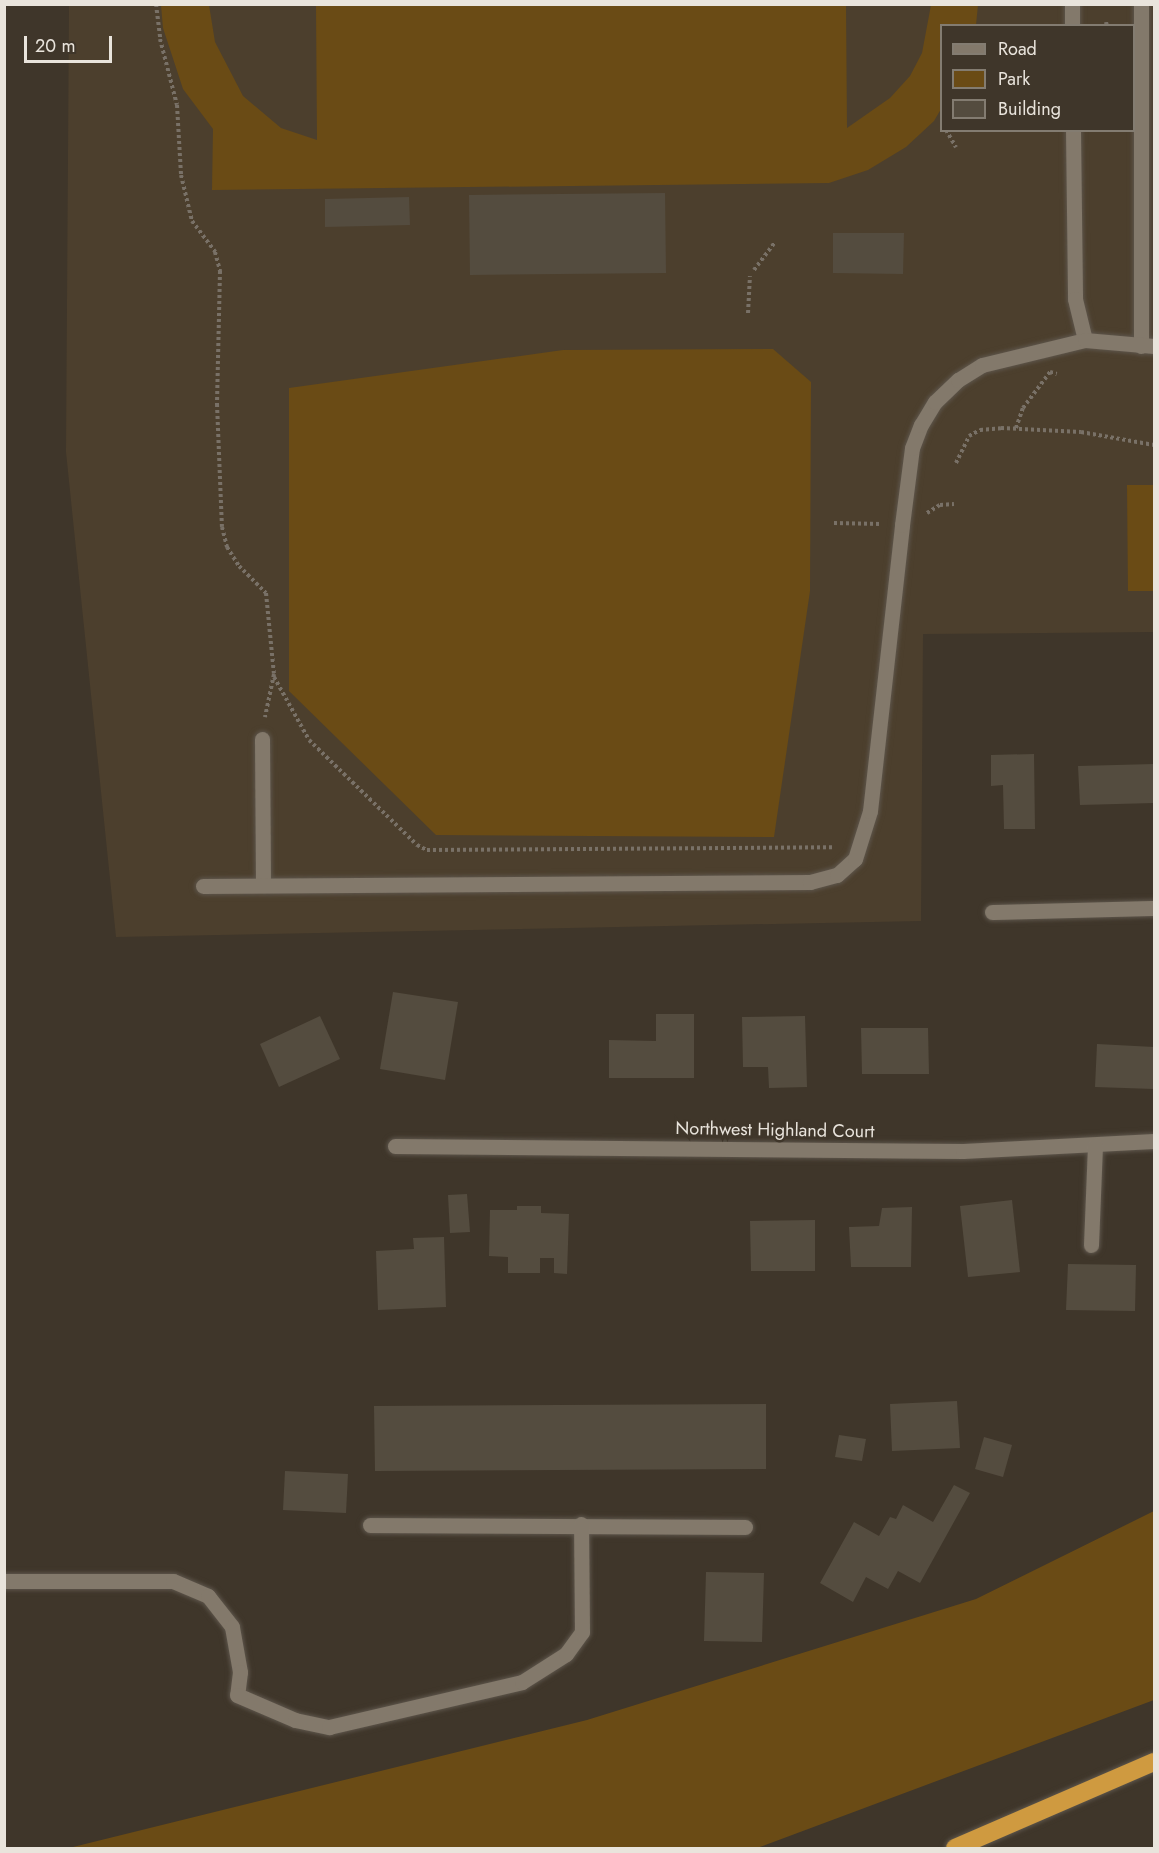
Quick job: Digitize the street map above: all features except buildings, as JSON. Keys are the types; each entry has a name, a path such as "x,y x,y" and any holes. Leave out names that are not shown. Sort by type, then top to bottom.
{"highway":[{"path":"955,1848 1155,1762"}],"street":[{"path":"1072,4 1072,24"},
{"path":"203,886 263,884 326,888 810,882 837,875 855,859 870,811 912,448 921,425 935,402 958,380 982,365 1085,340 1148,346 1141,4"},
{"path":"1073,132 1075,299 1085,340"},
{"path":"263,731 263,884"},
{"path":"992,912 1155,908"},
{"name":"Northwest Highland Court","path":"395,1146 963,1151 1155,1142"},
{"path":"1091,1245 1095,1144"},
{"path":"4,1581 173,1581 208,1596 232,1627 240,1672 237,1695 295,1720 329,1727 522,1682 566,1654 582,1632 581,1524"},
{"path":"370,1525 581,1524 745,1527"}],"path":[{"path":"156,4 160,39 177,105 181,175 192,220 215,252 220,271 217,404 222,527 227,547 239,566 266,593 273,676 263,731"},
{"path":"947,132 956,147"},
{"path":"754,270 774,243"},
{"path":"748,313 750,276"},
{"path":"1016,428 1023,408 1050,372"},
{"path":"956,463 969,436 980,430 1016,428 1081,432 1155,445"},
{"path":"924,517 940,506 954,504"},
{"path":"834,524 882,524"},
{"path":"273,676 309,740 417,846 427,850 843,847"}],"shaded area":[{"path":"69,5 1154,5 1154,632 923,634 921,921 116,937 66,452"}],"green space":[{"path":"161,5 209,5 215,42 243,96 281,128 317,140 316,5 846,5 847,128 890,98 910,76 922,53 931,5 978,5 976,24 940,24 940,111 934,121 906,147 868,170 829,183 212,190 213,129 183,89 163,28"},
{"path":"773,349 811,382 810,591 774,837 436,835 289,691 289,388 563,350"},
{"path":"1127,485 1154,485 1154,591 1128,591"},
{"path":"1154,1511 1154,1700 757,1848 69,1848 587,1720 976,1599"}]}
